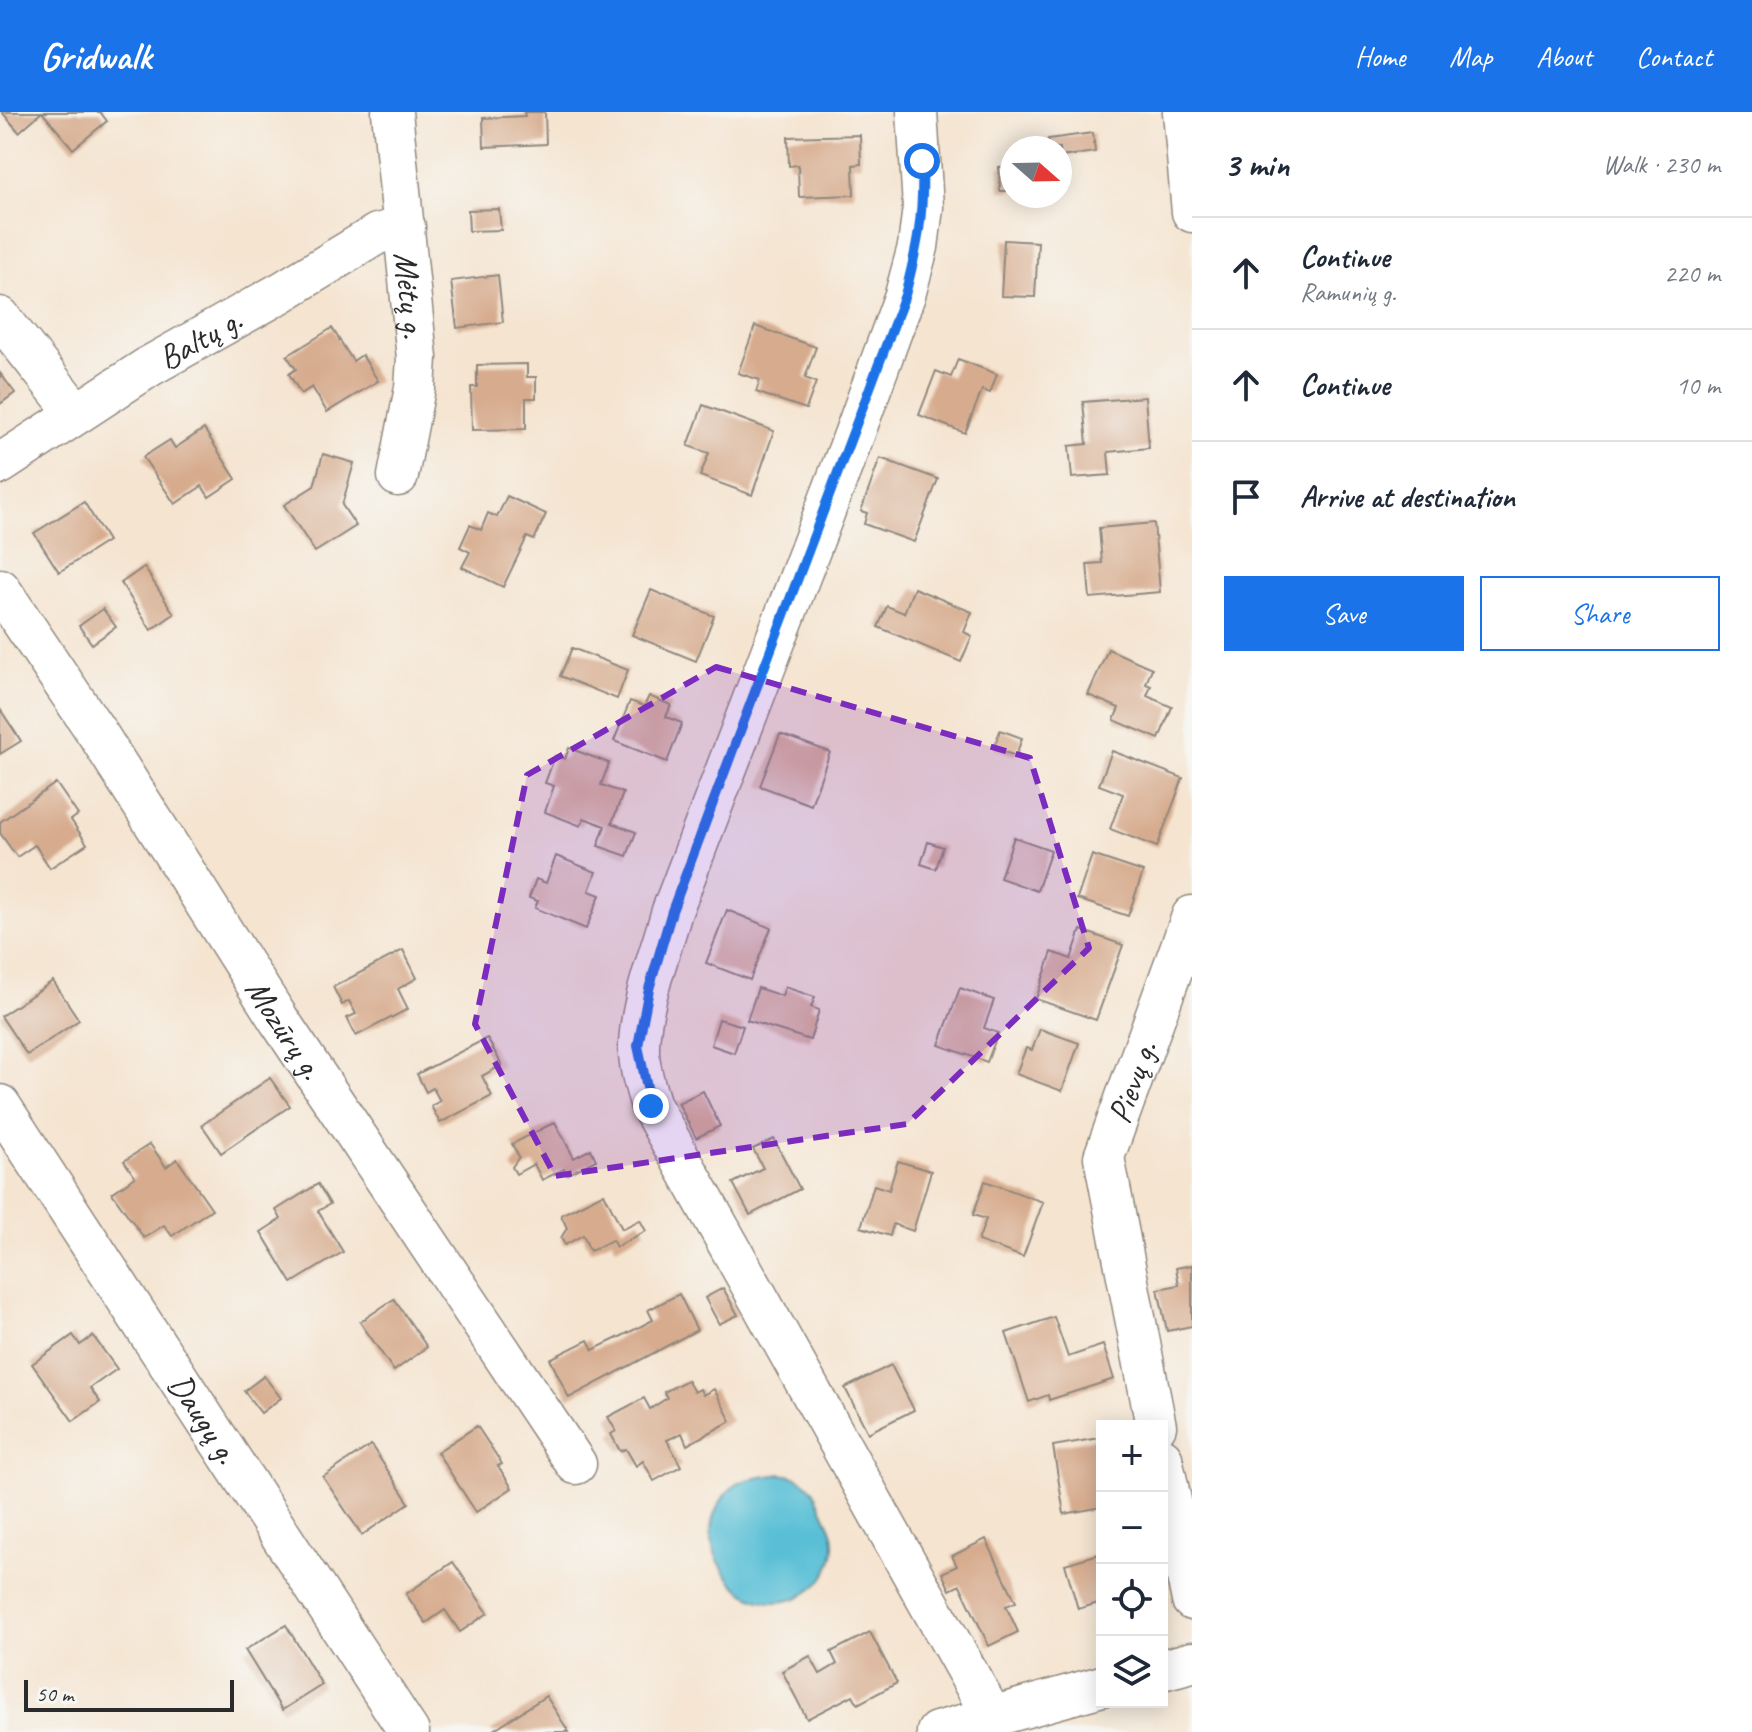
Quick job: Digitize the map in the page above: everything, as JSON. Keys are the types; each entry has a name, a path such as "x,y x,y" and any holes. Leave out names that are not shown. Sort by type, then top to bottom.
{"street":[{"name":"Mėtų g.","path":"392,112 417,358 415,388 398,476"},
{"path":"917,112 923,207 918,247 905,295 672,911 649,989 638,1046 651,1106 992,1716"},
{"path":"1183,112 1192,212"},
{"name":"Baltų g.","path":"0,464 150,366 377,234 405,227"},
{"path":"0,317 76,413"},
{"name":"Mozūrų g.","path":"0,589 99,736 279,1020 576,1464"},
{"name":"Pievų g.","path":"1155,1420 1104,1157 1192,916"},
{"name":"Daugų g.","path":"0,1105 409,1732"},
{"path":"1168,1486 1192,1600"},
{"path":"1168,1668 1192,1662"},
{"path":"937,1732 1096,1688"}],"highlighted area":[{"path":"716,667 1030,758 1089,948 907,1124 555,1176 475,1024 527,775"}],"water":[{"path":"781,1474 803,1481 813,1490 831,1528 834,1546 831,1564 811,1590 781,1602 765,1601 749,1596 727,1575 714,1549 711,1528 720,1503 730,1490 753,1478"}],"building":[{"path":"2,112 42,112 19,132"},
{"path":"42,112 100,112 107,121 73,149"},
{"path":"524,112 545,112 546,144 484,147 483,118 525,116"},
{"path":"1093,133 1095,152 1072,155 1070,136"},
{"path":"860,135 861,164 853,165 854,195 799,197 798,165 789,166 788,137"},
{"path":"499,209 501,230 469,231 468,210"},
{"path":"1004,240 1038,242 1035,297 1001,296"},
{"path":"498,275 503,322 457,328 451,281"},
{"path":"755,326 816,347 805,378 816,382 806,409 756,392 760,380 738,373"},
{"path":"332,328 353,361 362,355 378,381 327,412 312,387 301,394 289,374 296,369 287,356"},
{"path":"958,359 997,374 990,393 982,390 965,433 919,415 936,371 951,377"},
{"path":"527,364 527,377 536,377 536,398 526,398 526,429 472,430 471,387 477,387 477,365"},
{"path":"0,373 15,393 0,404"},
{"path":"1145,397 1149,448 1108,452 1110,475 1072,478 1069,446 1087,444 1083,402"},
{"path":"703,405 774,431 752,495 700,476 709,453 688,446"},
{"path":"204,429 236,479 209,497 202,486 175,504 143,457 170,440 175,448"},
{"path":"323,454 354,463 342,505 356,526 315,552 284,505 314,486"},
{"path":"880,458 938,479 914,542 864,524 867,513 861,511"},
{"path":"507,496 546,514 534,540 527,537 503,587 462,567 470,552 460,547 470,525 481,530 488,513 497,517"},
{"path":"84,502 108,541 59,572 34,533"},
{"path":"1154,523 1160,592 1090,598 1087,564 1102,563 1099,528"},
{"path":"144,567 174,614 151,630 121,583"},
{"path":"914,588 972,612 964,632 972,636 961,662 878,627 887,606 904,613"},
{"path":"651,590 714,616 696,661 632,635"},
{"path":"103,609 116,627 92,644 79,626"},
{"path":"572,648 628,670 617,699 560,676"},
{"path":"1108,649 1152,668 1146,684 1151,686 1147,696 1172,707 1159,739 1114,720 1119,708 1088,695"},
{"path":"649,696 671,705 666,717 682,723 667,762 614,741 630,701 644,706"},
{"path":"0,709 21,741 0,754"},
{"path":"1000,730 1022,738 1016,756 994,748"},
{"path":"780,734 830,752 811,805 760,786"},
{"path":"569,748 609,763 601,785 623,793 612,823 636,832 627,856 598,846 605,826 584,818 581,826 545,812 554,786 545,783 555,756 565,759"},
{"path":"1112,751 1183,778 1157,847 1110,829 1123,794 1099,785"},
{"path":"56,783 78,815 71,820 87,844 50,868 35,845 17,857 0,833 0,822"},
{"path":"1014,837 1051,850 1037,891 1000,878"},
{"path":"928,842 943,847 936,869 921,864"},
{"path":"1092,855 1143,872 1128,916 1077,899"},
{"path":"556,856 596,872 589,891 600,895 586,929 535,908 538,901 529,898 536,879 546,883"},
{"path":"727,910 771,928 750,980 706,963"},
{"path":"1081,930 1123,945 1096,1020 1036,999 1052,952 1071,959"},
{"path":"403,950 417,978 398,989 408,1009 356,1036 347,1018 356,1014 349,1001 342,1005 333,987"},
{"path":"53,981 79,1020 27,1055 1,1016"},
{"path":"785,987 815,997 811,1007 819,1010 810,1040 747,1020 758,988 782,996"},
{"path":"960,988 994,1000 984,1028 998,1033 987,1062 939,1045"},
{"path":"719,1019 743,1026 734,1053 711,1045"},
{"path":"1040,1029 1079,1043 1062,1091 1016,1074 1026,1048 1032,1050"},
{"path":"487,1038 502,1065 482,1076 492,1096 440,1123 431,1106 440,1101 433,1088 426,1092 417,1074"},
{"path":"270,1078 290,1106 221,1153 202,1125"},
{"path":"703,1091 720,1126 696,1138 678,1103"},
{"path":"555,1122 574,1158 591,1149 596,1160 567,1175 564,1169 542,1180 534,1164 516,1174 512,1167 519,1157 512,1144"},
{"path":"774,1139 800,1189 750,1215 733,1183 763,1168 753,1149"},
{"path":"150,1144 166,1167 177,1159 212,1209 172,1236 164,1225 144,1238 112,1193 135,1177 124,1161"},
{"path":"898,1161 931,1171 913,1231 893,1224 890,1236 861,1227 874,1185 889,1190"},
{"path":"985,1181 1043,1202 1023,1257 978,1241 986,1219 973,1215"},
{"path":"318,1184 330,1204 318,1211 343,1252 292,1283 261,1232 281,1219 276,1210"},
{"path":"604,1193 622,1229 640,1220 646,1231 616,1247 612,1240 590,1251 583,1235 565,1245 561,1238 567,1228 561,1215"},
{"path":"1192,1265 1192,1326 1167,1331 1158,1289 1179,1285 1176,1268"},
{"path":"723,1288 738,1315 719,1324 705,1298"},
{"path":"679,1294 697,1330 569,1398 550,1359 588,1340 593,1350 624,1335 653,1320 648,1310"},
{"path":"394,1299 427,1347 394,1371 360,1322"},
{"path":"1054,1317 1068,1357 1103,1345 1114,1379 1049,1400 1048,1395 1029,1402 1006,1333"},
{"path":"73,1335 80,1345 93,1336 117,1369 90,1388 100,1402 73,1421 32,1364"},
{"path":"891,1365 914,1410 868,1433 845,1388"},
{"path":"264,1376 281,1398 261,1413 244,1391"},
{"path":"687,1380 694,1392 700,1389 703,1395 714,1389 731,1421 687,1445 682,1433 667,1440 681,1466 654,1481 643,1461 636,1466 626,1449 620,1451 611,1434 616,1431 608,1417 644,1398 650,1409 667,1398 664,1392"},
{"path":"477,1426 502,1464 498,1466 512,1488 476,1512 437,1452"},
{"path":"1096,1439 1096,1508 1064,1514 1053,1446"},
{"path":"371,1445 409,1503 362,1535 323,1477"},
{"path":"986,1539 1016,1602 1006,1606 1018,1632 989,1646 960,1585 950,1590 942,1573 957,1566 952,1556"},
{"path":"1096,1555 1096,1604 1078,1609 1065,1564"},
{"path":"453,1562 488,1613 460,1632 445,1610 426,1623 406,1594"},
{"path":"286,1625 322,1685 282,1710 245,1650"},
{"path":"870,1632 897,1683 858,1704 853,1695 807,1719 782,1671 810,1656 820,1674 837,1664 831,1652"},
{"path":"546,1696 569,1732 490,1732"}],"route":[{"path":"651,1106 638,1046 649,989 672,911 905,295 918,247 923,207 922,161"}]}
